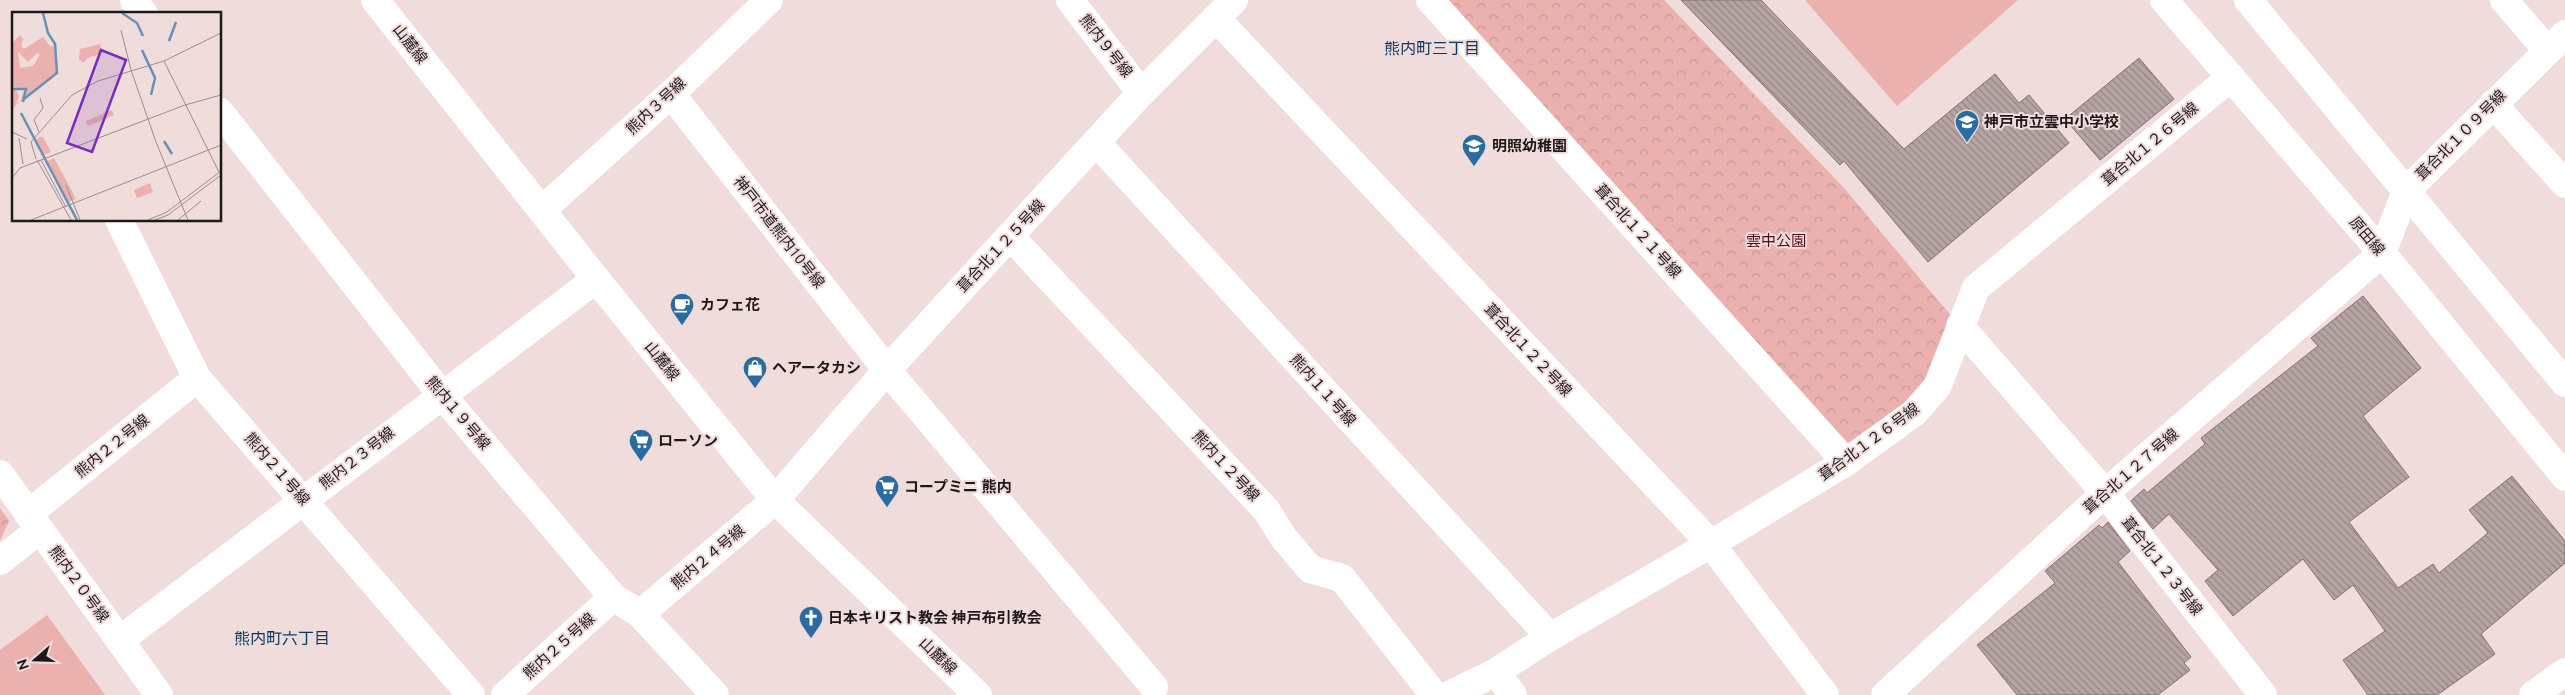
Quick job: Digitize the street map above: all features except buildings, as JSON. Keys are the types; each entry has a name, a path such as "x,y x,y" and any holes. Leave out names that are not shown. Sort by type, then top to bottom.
{"street":[{"path":"134,0 143,12"},
{"name":"山麓線","path":"375,0 596,279 776,500 978,695"},
{"name":"熊内３号線","path":"542,210 671,94 769,0"},
{"name":"熊内９号線","path":"1070,0 1141,93"},
{"name":"葺合北１２１号線","path":"1430,0 1846,462"},
{"name":"原田線","path":"2164,0 2382,253 2565,477"},
{"path":"2248,0 2565,383"},
{"path":"2504,0 2556,42"},
{"name":"葺合北１２５号線","path":"776,500 887,370 1141,93 1225,9"},
{"name":"葺合北１２２号線","path":"1225,9 1711,544 1825,695"},
{"name":"葺合北１０９号線","path":"2382,253 2406,191 2556,42"},
{"name":"葺合北１２６号線","path":"1449,695 1496,672 1550,637 1711,544 1846,462 1914,413 1937,387 1976,288 2231,77"},
{"name":"神戸市道熊内10号線","path":"671,94 887,370 1154,687"},
{"path":"2493,104 2565,184"},
{"name":"熊内１９号線","path":"221,113 441,394 613,598 640,614 715,695"},
{"name":"熊内１１号線","path":"1096,142 1550,637"},
{"name":"熊内２１号線","path":"119,221 197,378 471,695"},
{"name":"熊内１２号線","path":"1010,236 1267,511 1283,537 1310,568 1342,578 1434,695"},
{"name":"葺合北１２７号線","path":"1885,695 2105,493 2382,253"},
{"name":"熊内２３号線","path":"120,640 441,394 596,279"},
{"name":"葺合北１２３号線","path":"1960,326 2105,493 2263,695"},
{"name":"熊内２２号線","path":"0,561 34,522 197,378"},
{"name":"熊内２０号線","path":"0,474 159,695"},
{"name":"熊内２４号線","path":"640,614 776,500"},
{"name":"熊内２５号線","path":"505,695 613,598"},
{"path":"1496,672 1513,695"},
{"path":"2534,695 2565,672"}],"green space":[{"name":"雲中公園","path":"1443,0 1664,0 1844,188 1952,317 1931,376 1906,405 1848,447"},
{"path":"1805,0 2018,0 1897,106"},
{"path":"0,508 9,521 0,541"},
{"path":"47,615 105,695 0,695 0,650"}],"place":[{"name":"神戸市立雲中小学校","path":"1967,143"},
{"name":"明照幼稚園","path":"1474,167"},
{"name":"カフェ花","path":"682,326"},
{"name":"ヘアータカシ","path":"755,389"},
{"name":"ローソン","path":"641,462"},
{"name":"コープミニ 熊内","path":"887,508"},
{"name":"日本キリスト教会 神戸布引教会","path":"811,639"}],"district":[{"name":"熊内町三丁目","path":"1432,48"},
{"name":"熊内町六丁目","path":"282,638"}]}
